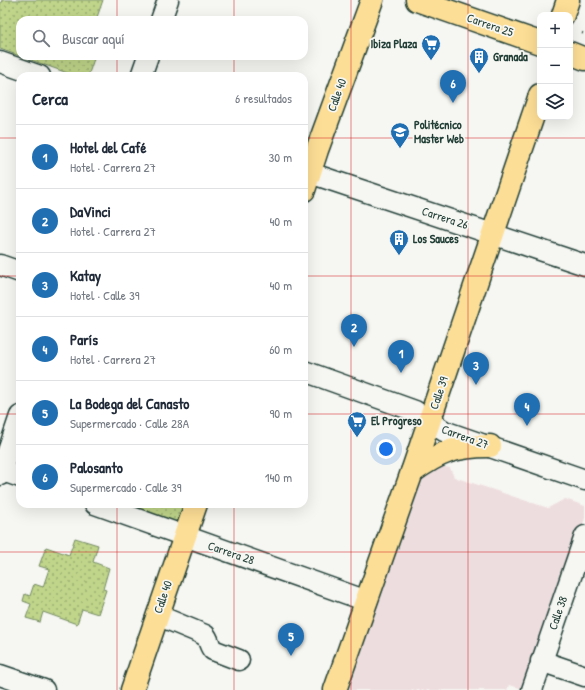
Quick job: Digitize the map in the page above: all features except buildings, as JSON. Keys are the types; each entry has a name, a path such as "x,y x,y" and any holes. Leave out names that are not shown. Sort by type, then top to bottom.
{"main road":[{"name":"Calle 40","path":"308,173 372,0"},
{"name":"Carrera 25","path":"418,0 537,42"},
{"path":"564,12 568,0"},
{"path":"573,54 585,59"},
{"name":"Calle 39","path":"335,690 486,258 492,234 537,104"},
{"path":"412,472 429,460 446,452 470,446 490,446"},
{"name":"Calle 40","path":"132,690 194,508"}],"street":[{"path":"162,16 168,0"},
{"path":"142,72 147,60"},
{"path":"0,62 29,72"},
{"name":"Carrera 26","path":"308,179 492,234 585,265"},
{"path":"0,265 16,271"},
{"name":"Carrera 27","path":"308,372 415,411 444,431 585,480"},
{"path":"16,424 5,446 0,472 16,476"},
{"name":"Carrera 28","path":"106,508 367,601"},
{"name":"Calle 38","path":"532,690 585,536"},
{"path":"157,615 205,635 213,650 239,660"},
{"path":"542,661 585,676"},
{"path":"0,675 44,690"}],"shaded area":[{"path":"439,466 450,468 454,477 548,508 565,499 585,506 585,518 527,690 509,685 507,690 345,690 420,478"}],"green space":[{"path":"2,0 103,0 97,16 16,16 16,55 0,49 0,5"},
{"path":"31,60 94,60 89,72 65,72"},
{"path":"133,508 183,508 177,523"},
{"path":"75,538 98,545 93,562 109,568 103,589 106,590 98,614 82,609 77,624 43,612 40,622 26,618 31,604 23,601 25,594 30,596 34,584 43,587 49,569 39,566 46,547 69,555"}],"place":[{"name":"Ibiza Plaza","path":"431,61"},
{"name":"Granada","path":"479,74"},
{"name":"Palosanto","path":"453,103"},
{"name":"Politécnico Master Web","path":"400,149"},
{"name":"Los Sauces","path":"399,256"},
{"name":"DaVinci","path":"354,347"},
{"name":"Hotel del Café","path":"401,373"},
{"name":"Katay","path":"476,385"},
{"name":"París","path":"527,426"},
{"name":"El Progreso","path":"357,438"},
{"name":"La Bodega del Canasto","path":"291,656"}]}
